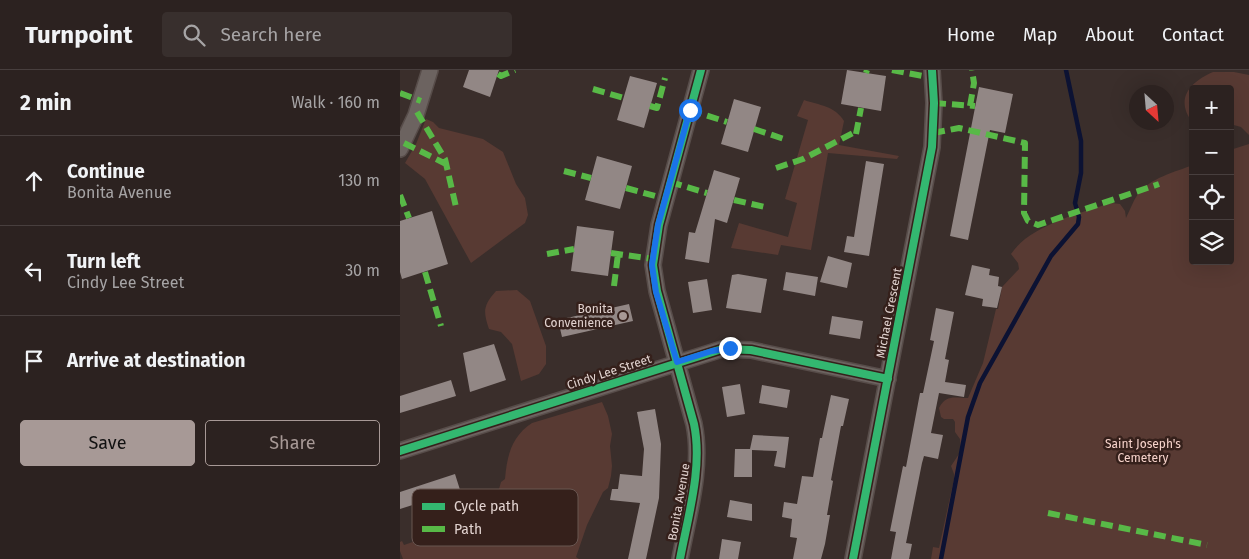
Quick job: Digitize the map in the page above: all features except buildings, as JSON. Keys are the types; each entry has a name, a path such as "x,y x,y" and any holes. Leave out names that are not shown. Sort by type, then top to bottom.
{"street":[{"path":"400,149 416,115 430,70"},
{"name":"Bonita Avenue","path":"680,559 696,474 698,453 694,424 656,292 652,265 658,225 701,70"},
{"name":"Michael Crescent","path":"853,559 932,147 934,103 932,70"},
{"name":"Cindy Lee Street","path":"400,451 712,351 739,348 888,379"}],"green space":[{"path":"1213,72 1234,72 1249,75 1249,135 1241,127 1234,125 1234,85 1193,85"},
{"path":"1189,90 1189,117 1185,106"},
{"path":"804,100 831,109 844,121 839,145 899,156 897,159 828,153 811,250 781,245 778,255 731,248 739,223 788,237 797,203 785,199 808,120 797,116"},
{"path":"426,119 433,122 439,128 483,139 503,152 516,184 525,198 528,215 525,223 471,263 425,179 405,163 416,144"},
{"name":"Saint Joseph's Cemetery","path":"1249,144 1249,559 931,559 933,547 939,548 954,479 951,466 961,451 960,439 955,432 955,422 953,419 941,417 939,408 948,399 955,397 968,398 983,363 1002,287 1019,269 1018,263 1011,254 1030,235 1057,221 1086,211 1112,203 1120,204 1125,211 1126,218 1136,197 1143,188 1163,176 1189,166 1189,265 1234,265 1234,149"},
{"path":"517,290 530,301 546,346 546,364 539,374 521,381 512,344 501,332 489,329 485,313 486,305 496,291"},
{"path":"602,402 608,416 612,434 610,446 611,476 608,488 603,492 587,525 576,557 579,559 403,559 400,551 400,542 402,541 404,545 412,542 412,546 578,546 578,489 499,489 501,482 505,479 509,454 515,440 532,423"}],"waterway":[{"path":"941,559 968,417 980,383 1051,256 1078,224 1079,217 1075,203 1081,173 1081,141 1066,70"}],"marked path":[{"path":"498,74 501,76 515,70"},
{"path":"892,70 933,78"},
{"path":"970,106 974,83 972,70"},
{"path":"650,106 657,108 665,78"},
{"path":"593,89 624,98"},
{"path":"400,93 421,101"},
{"path":"934,103 975,106"},
{"path":"856,134 861,108"},
{"path":"690,110 727,122"},
{"path":"417,112 445,159 456,207"},
{"path":"933,133 959,128 1025,143 1024,213 1028,221 1038,225 1159,184"},
{"path":"754,129 784,139"},
{"path":"776,168 803,159 853,133"},
{"path":"404,143 446,164"},
{"path":"564,171 591,178"},
{"path":"670,182 707,193"},
{"path":"626,188 666,199"},
{"path":"400,195 409,218"},
{"path":"734,200 765,207"},
{"path":"547,254 574,249"},
{"path":"611,253 653,259"},
{"path":"614,286 618,254"},
{"path":"425,272 441,326"},
{"path":"1048,513 1207,545"}],"cycle path":[{"path":"680,559 696,474 696,440 694,424 657,291 653,265 659,225 701,70"},
{"path":"853,559 932,147 934,103 932,70"},
{"path":"400,451 722,349 751,350 888,379"}],"place":[{"name":"Bonita Convenience","path":"623,316"}],"route":[{"path":"690,110 658,225 652,265 654,280 677,362 712,351 730,348"}]}
